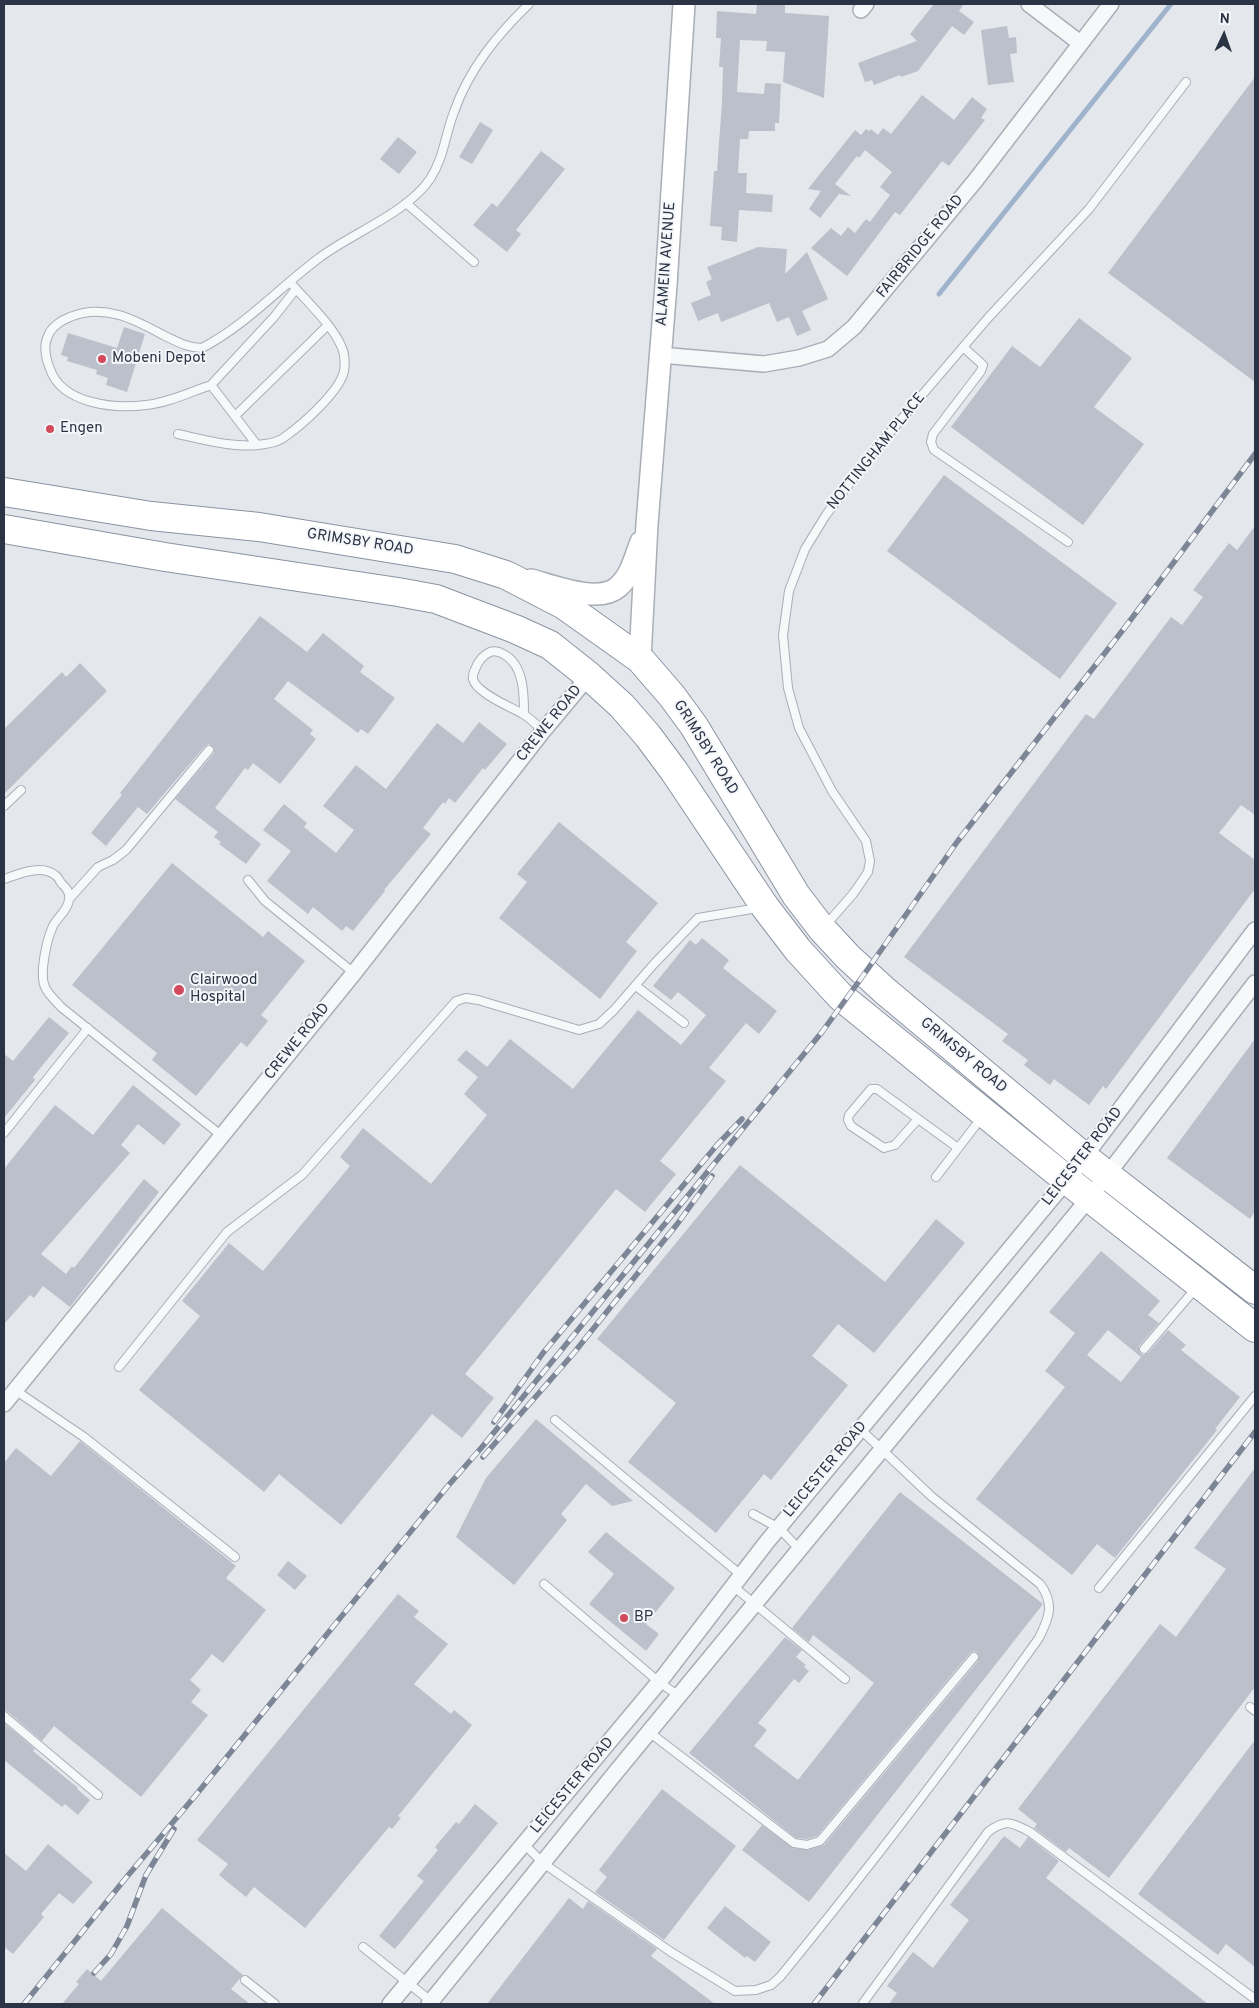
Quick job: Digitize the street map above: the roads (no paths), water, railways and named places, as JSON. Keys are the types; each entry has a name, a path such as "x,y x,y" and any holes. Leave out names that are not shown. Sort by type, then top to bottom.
{"highway":[{"name":"GRIMSBY ROAD","path":"4,492 150,516 259,527 387,546 455,559 506,574 564,604 640,659 672,696 694,726 796,895 822,929 848,957 1084,1157 1255,1290"},
{"name":"GRIMSBY ROAD","path":"4,529 165,557 436,599 483,616 550,645 589,676 622,706 648,736 674,771 765,907 821,977 845,1000 1067,1180 1255,1328"},
{"path":"798,950 822,929"}],"street":[{"name":"ALAMEIN AVENUE","path":"640,659 647,524 684,4"},
{"path":"1029,4 1080,43"},
{"name":"FAIRBRIDGE ROAD","path":"660,355 764,364 799,358 828,349 854,328 975,181 1112,4"},
{"name":"ALAMEIN AVENUE","path":"506,574 587,594 611,592 623,582 628,574 647,524"},
{"name":"CREWE ROAD","path":"4,1404 354,973 543,731 589,676"},
{"name":"LEICESTER ROAD","path":"390,2004 660,1682 778,1528 1067,1180 1254,936"},
{"name":"LEICESTER ROAD","path":"432,2003 649,1732 1090,1197 1255,983"}],"lane":[{"path":"296,289 274,317 211,385 147,406 116,406 86,400 68,392 52,374 47,361 45,346 48,334 62,320 80,313 102,310 142,324 182,344 202,348 242,324 320,258 406,203 429,181 441,161 453,113 475,68 506,27 529,4"},
{"name":"NOTTINGHAM PLACE","path":"822,929 853,894 868,872 870,861 866,841 832,791 799,728 788,688 783,635 788,591 805,549 826,515 868,457 988,318 1089,210 1186,82"},
{"path":"406,203 474,262"},
{"path":"178,434 236,444 257,445 275,442 286,437 320,406 338,384 344,372 344,358 339,341 290,282"},
{"path":"235,416 327,326"},
{"path":"963,348 983,365 982,371 933,434 930,442 934,450 1068,542"},
{"path":"211,385 257,445"},
{"path":"524,714 524,694 519,674 509,657 500,652 492,651 481,658 473,674 476,686 524,714 543,731"},
{"path":"209,750 126,850 113,860 98,867 70,898 66,909 53,925 42,972 45,988 60,1007 222,1136"},
{"path":"4,806 21,790"},
{"path":"4,879 37,870 50,872 57,876 68,889 70,898"},
{"path":"248,880 264,901 354,973"},
{"path":"119,1367 227,1232 302,1175 456,1001 466,998 478,1000 579,1030 599,1024 698,918 765,907"},
{"path":"636,986 684,1023"},
{"path":"4,1133 88,1028"},
{"path":"918,1119 895,1145 884,1148 851,1126 848,1120 849,1115 871,1089 877,1089 958,1148"},
{"path":"936,1177 985,1113"},
{"path":"1144,1350 1200,1284"},
{"path":"15,1390 84,1437 235,1557"},
{"path":"1099,1588 1255,1396"},
{"path":"555,1420 737,1580 755,1603 845,1679"},
{"path":"524,1844 543,1863 671,1952 735,1991 756,1990 771,1985 780,1977 846,1896 963,1745 1039,1638 1046,1623 1050,1606 1046,1592 1040,1584 931,1496 860,1429"},
{"path":"753,1514 778,1528 799,1549"},
{"path":"544,1584 679,1696"},
{"path":"649,1732 794,1843 807,1845 820,1841 974,1657"},
{"path":"4,1716 98,1795"},
{"path":"863,2003 988,1832 996,1825 1004,1823 1013,1823 1030,1832 1255,1999"},
{"path":"363,1947 432,2003"},
{"path":"245,1980 274,2004"}],"waterway":[{"path":"939,294 1171,4"}],"railway":[{"path":"24,2004 822,1032 957,842 1126,626 1255,454"},
{"path":"494,1422 543,1353 717,1145 742,1119"},
{"path":"483,1457 573,1354 678,1223 712,1176"},
{"path":"814,2004 1255,1432"},
{"path":"94,1973 111,1954 127,1926 146,1875 174,1829"}],"place":[{"name":"Mobeni Depot","path":"102,359"},
{"name":"Engen","path":"50,429"},
{"name":"Clairwood Hospital","path":"179,990"},
{"name":"BP","path":"624,1618"}]}
